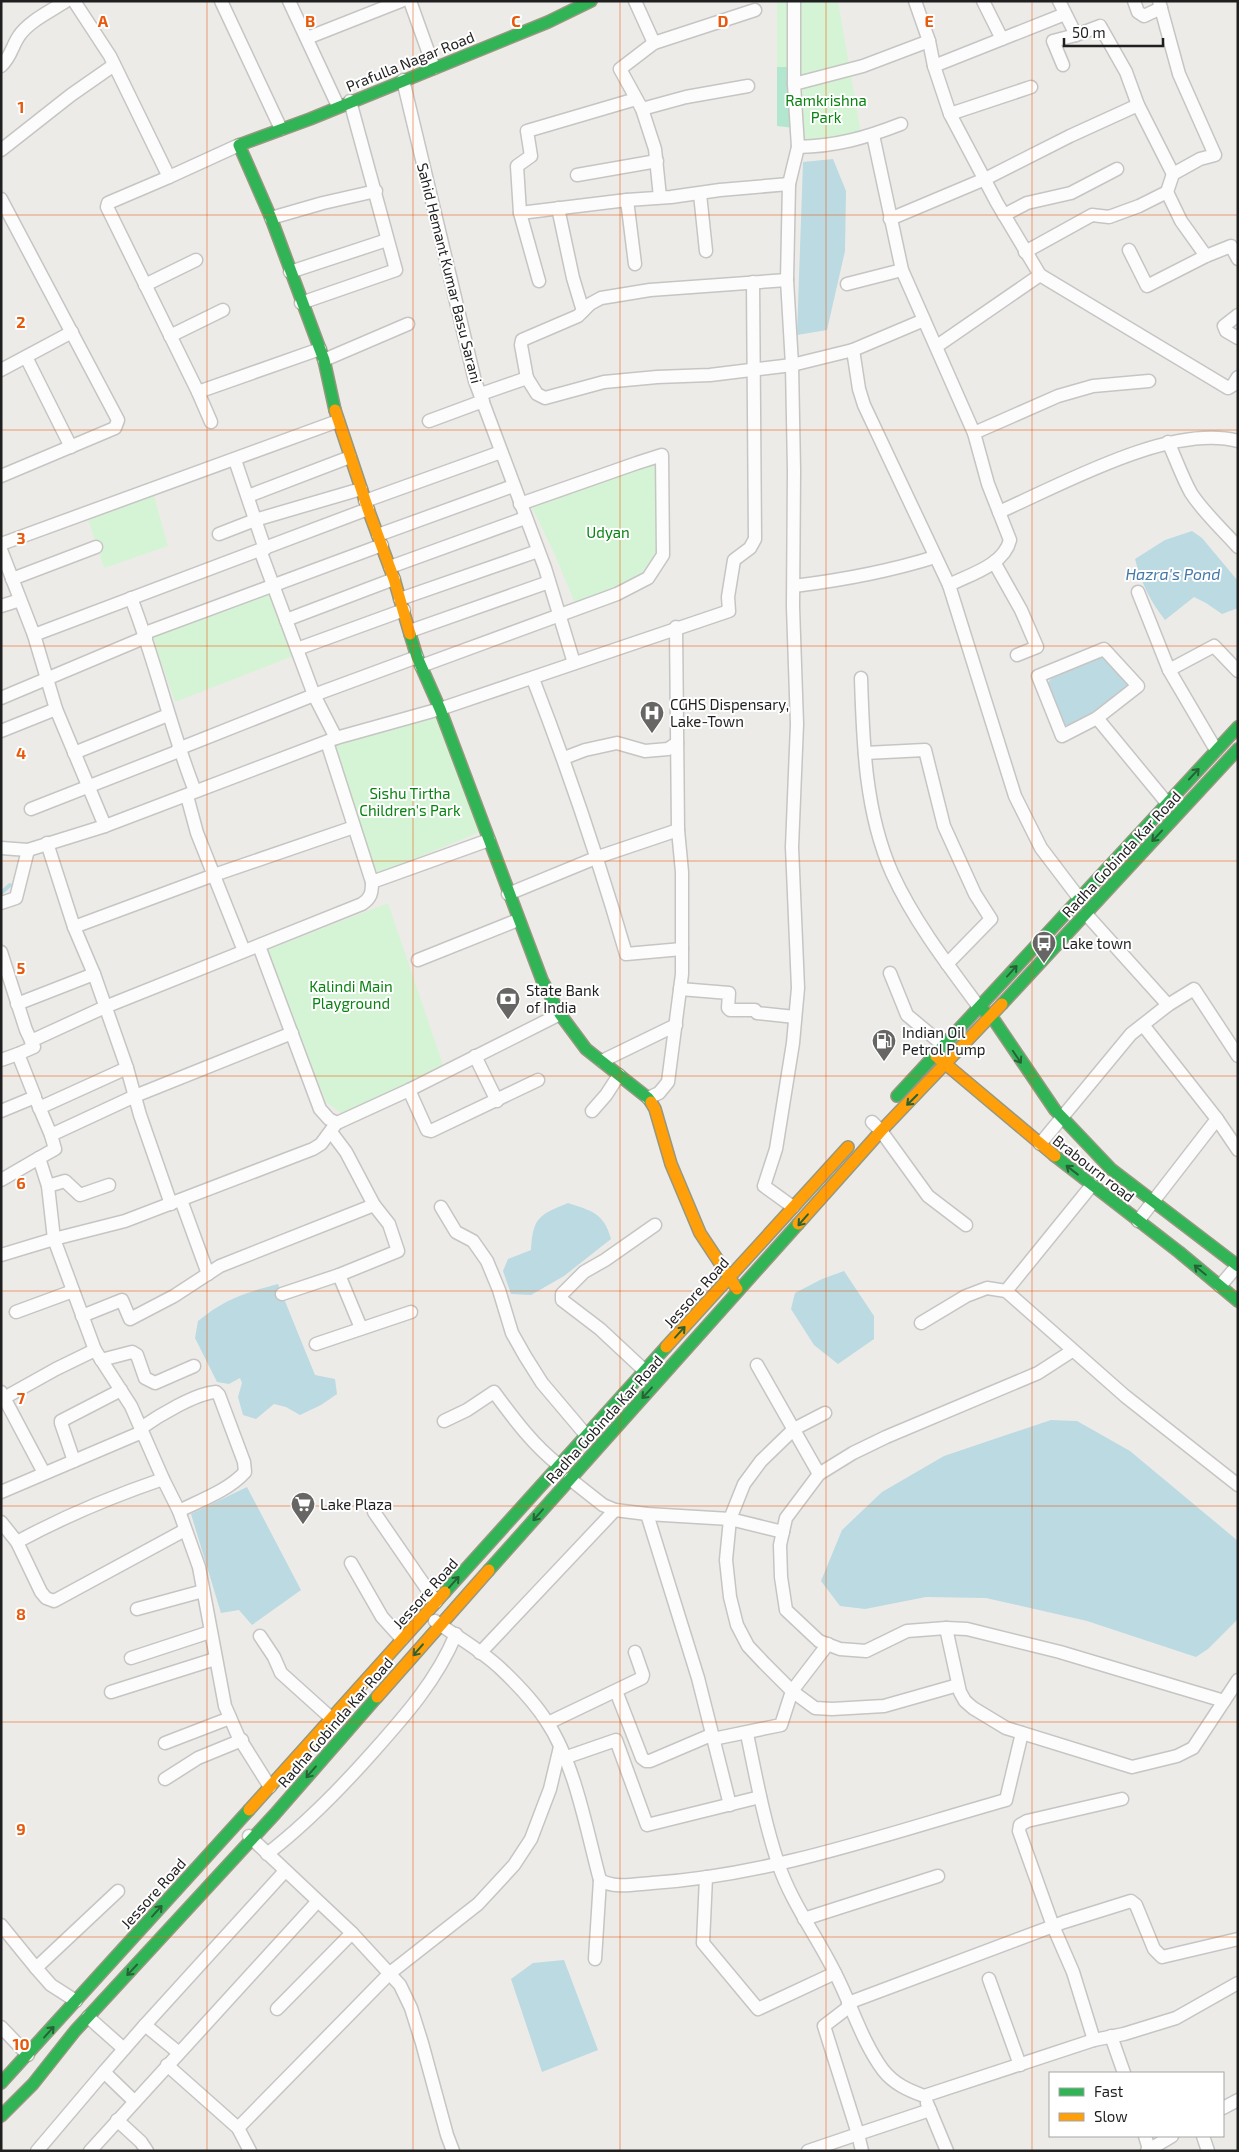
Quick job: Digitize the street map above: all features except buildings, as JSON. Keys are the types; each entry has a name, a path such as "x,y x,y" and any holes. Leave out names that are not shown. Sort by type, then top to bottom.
{"main road":[{"name":"Prafulla Nagar Road","path":"239,145 548,22 591,1"},
{"path":"239,145 271,218 301,303 322,354 338,421 392,573 419,661 440,709 490,840 508,894 542,980 560,1014 586,1049 648,1098 655,1109 672,1164 700,1233 739,1292"},
{"name":"Jessore Road","path":"1,2083 793,1207 1238,727"},
{"name":"Radha Gobinda Kar Road","path":"1,2116 33,2084 77,2029 252,1839 440,1625 882,1131 946,1065 1238,749"},
{"path":"979,1007 990,1016 1062,1117 1112,1169 1238,1265"},
{"name":"Brabourn road","path":"935,1055 1040,1144 1238,1301"},
{"path":"62,2017 77,2029"}],"street":[{"path":"1,66 8,60 19,36 66,1"},
{"path":"74,1 114,65 169,177"},
{"path":"221,1 282,129"},
{"path":"289,1 338,106"},
{"path":"307,38 400,1"},
{"path":"410,1 434,68"},
{"path":"634,1 654,43"},
{"path":"793,1207 764,1186 776,1149 793,1044 798,988 792,847 797,724 792,365 787,280 789,184 798,147 794,84 794,1"},
{"path":"915,1 929,41 934,66 950,114 1004,215 1040,275 1228,388 1233,385 1238,377"},
{"path":"983,1 1002,39"},
{"path":"1059,1 1076,35"},
{"path":"1134,1 1138,12 1144,16 1160,5 1180,74 1215,155 1200,159 1173,174 1167,192 1181,221 1206,256"},
{"path":"660,197 657,161 639,104 620,68 654,43 755,10"},
{"path":"934,66 1065,14"},
{"path":"1063,65 1053,41 1100,26 1126,72 1138,105 1173,174"},
{"path":"794,84 863,66 929,41"},
{"path":"1,150 50,111 114,65"},
{"name":"Sahid Hemant Kumar Basu Sarani","path":"403,80 475,381 549,582 574,663"},
{"path":"539,281 520,213 517,166 531,156 527,132 529,128 639,104 748,86"},
{"path":"950,114 1031,86"},
{"path":"301,303 396,270 350,101"},
{"path":"890,219 985,179 1070,136 1138,105"},
{"path":"798,147 828,146 873,135 901,124"},
{"path":"873,135 902,270 974,433 988,484 1010,540 1004,554 994,562 949,585"},
{"path":"211,422 107,205 239,145"},
{"path":"577,175 657,161"},
{"path":"1004,215 1027,203 1071,193 1117,169"},
{"path":"520,213 789,184"},
{"path":"271,218 323,203 376,191"},
{"path":"1025,252 1092,215 1109,217 1139,206 1167,192"},
{"path":"700,194 706,252"},
{"path":"1,199 118,420 115,428 1,476"},
{"path":"627,200 635,264"},
{"path":"558,208 573,278 584,311"},
{"path":"290,272 387,240"},
{"path":"1129,250 1147,286 1206,256 1231,246 1238,259"},
{"path":"145,285 196,260"},
{"path":"848,284 902,270"},
{"path":"937,346 1040,275"},
{"path":"787,280 650,290 595,300 578,316 522,340 520,345 527,378 537,394 545,398 604,382 754,370 792,365 853,350 924,320"},
{"path":"1,848 28,850 105,826 331,740 440,709 729,611 728,598 734,560 750,548 754,540 753,282"},
{"path":"170,336 224,310"},
{"path":"1238,315 1224,326 1226,331 1238,338"},
{"path":"198,392 322,354 408,324"},
{"path":"1,370 72,332"},
{"path":"853,350 864,405 949,585 1015,796 1042,848 1079,898"},
{"path":"26,357 71,447"},
{"path":"429,421 527,378"},
{"path":"974,433 1058,396 1093,386 1148,381"},
{"path":"1,544 338,421"},
{"path":"999,512 1092,469 1168,442 1209,438 1238,440"},
{"path":"1168,442 1190,492 1207,514 1238,547"},
{"path":"34,635 263,550 365,500 501,452"},
{"path":"31,809 314,695 560,616 617,594 648,578 663,556 662,455 520,504"},
{"path":"248,496 350,457"},
{"path":"31,1041 105,1007 362,904 372,894 372,882 354,827 331,740 273,585 248,496 235,460"},
{"path":"1,698 145,635 273,585 513,486"},
{"path":"219,534 255,520 365,500"},
{"path":"286,620 392,573 526,518"},
{"path":"8,576 96,547"},
{"path":"1,550 8,576 34,635 56,709 105,826"},
{"path":"297,650 402,605 538,551"},
{"path":"794,586 847,580 935,557"},
{"path":"994,562 1021,610 1037,647 1017,656"},
{"path":"410,631 549,582"},
{"path":"1138,592 1169,670 1216,750"},
{"path":"131,598 145,635 179,750 191,793 197,833 244,951"},
{"path":"1,606 20,600"},
{"path":"648,1098 659,1093 668,1082 680,989 682,872 678,830 676,628"},
{"path":"1169,670 1214,646 1238,671"},
{"path":"1104,649 1138,686 1097,718 1062,736 1038,676 1104,649"},
{"path":"533,678 564,758 598,857 626,954 682,949"},
{"path":"861,678 865,768 875,818 892,871 910,908 979,1007"},
{"path":"1,731 56,709"},
{"path":"74,754 168,715"},
{"path":"1097,718 1167,803"},
{"path":"564,758 617,743 645,751 668,749 677,744"},
{"path":"865,753 924,750 944,826 975,894 991,919 948,964"},
{"path":"74,927 214,875 354,827"},
{"path":"508,894 598,857 678,830"},
{"path":"372,882 490,840"},
{"path":"46,843 74,927 94,974 135,1096 176,1202 208,1274"},
{"path":"1,907 16,898 28,850"},
{"path":"1,903 16,898"},
{"path":"1086,914 1168,1005"},
{"path":"418,960 518,920"},
{"path":"259,946 320,1109 329,1119 374,1205 389,1224 398,1251 282,1294"},
{"path":"1,952 34,1047 1,1060"},
{"path":"890,973 907,1015 944,1045"},
{"path":"18,1004 94,974"},
{"path":"680,989 729,993 728,1008 730,1010 755,1010 757,1013 795,1017"},
{"path":"1040,1144 1131,1034 1168,1005 1194,989 1238,1056"},
{"path":"1,1255 124,1221 313,1149 322,1144 334,1128 560,1014"},
{"path":"602,1062 676,1025"},
{"path":"1143,1025 1217,1119 1238,1150"},
{"path":"51,1135 135,1096 292,1033"},
{"path":"1,1180 55,1149 18,1054"},
{"path":"476,1056 498,1101"},
{"path":"1,1111 37,1103 127,1068"},
{"path":"592,1111 619,1076"},
{"path":"409,1090 428,1131 433,1131 538,1080"},
{"path":"1138,1220 1217,1119"},
{"path":"866,1129 882,1131 928,1196 966,1225"},
{"path":"39,1158 48,1186 54,1239 82,1316 98,1355 131,1406 179,1511 198,1568 225,1706 242,1740 270,1787"},
{"path":"48,1186 65,1181 80,1195 109,1185"},
{"path":"1006,1292 1092,1185"},
{"path":"82,1316 122,1300 130,1319 174,1296 220,1266 374,1205"},
{"path":"441,1207 456,1232 473,1241 487,1261 499,1290 512,1333 525,1356 542,1383 586,1435"},
{"path":"645,1371 600,1329 562,1300 562,1294 584,1272 605,1260 655,1225"},
{"path":"1220,1286 1238,1265"},
{"path":"339,1274 361,1328"},
{"path":"921,1323 966,1296 987,1288 1006,1292 1125,1396 1238,1485"},
{"path":"16,1312 73,1291"},
{"path":"316,1344 411,1312"},
{"path":"1072,1351 1038,1373 886,1437 853,1453 819,1474 786,1518 780,1545 781,1577 786,1610 819,1641 840,1648 866,1651 907,1631 946,1628 967,1629 1230,1695"},
{"path":"44,1473 3,1395 56,1368 98,1355 132,1352 136,1356 145,1378 155,1383 194,1366"},
{"path":"757,1365 819,1474"},
{"path":"74,1461 61,1423 62,1421 121,1390"},
{"path":"1,1492 142,1430 154,1419 205,1394 216,1392 219,1395 244,1462 245,1472 240,1478 224,1488 179,1511"},
{"path":"444,1421 467,1410 494,1392 526,1434 543,1453 560,1466"},
{"path":"825,1413 794,1430 761,1461 744,1484 730,1519 726,1560 730,1597 737,1625 748,1646 792,1690 815,1708 884,1706 958,1685"},
{"path":"17,1542 41,1529 125,1492 163,1479"},
{"path":"570,1479 603,1505 615,1510 730,1519 783,1532"},
{"path":"480,1653 615,1510"},
{"path":"374,1512 436,1602"},
{"path":"647,1514 698,1678 730,1805"},
{"path":"1,1522 17,1542 41,1592 46,1598 54,1601 185,1530"},
{"path":"351,1563 382,1616 402,1640"},
{"path":"137,1609 203,1591"},
{"path":"425,1614 456,1634 500,1667 536,1706 548,1723 562,1752 577,1797 600,1880 595,1959"},
{"path":"946,1628 958,1685 965,1701 973,1708 1006,1728 1022,1734 1132,1766 1177,1756 1193,1748 1230,1695 1238,1680"},
{"path":"131,1658 210,1632"},
{"path":"267,1854 294,1833 342,1785 414,1706 447,1655 456,1634"},
{"path":"260,1636 274,1657 281,1674 331,1718"},
{"path":"616,1691 642,1758 650,1762 712,1737 747,1734 781,1726 792,1690 828,1644"},
{"path":"548,1723 642,1678 643,1674 635,1652"},
{"path":"111,1692 215,1659"},
{"path":"165,1744 230,1718"},
{"path":"747,1734 760,1797 778,1865 804,1919 814,1933 849,2005 884,2070 904,2089 924,2096 1094,2040 1176,2018 1205,2000 1238,1984"},
{"path":"600,1880 607,1884 619,1886 706,1877 778,1865 1006,1800 1022,1734"},
{"path":"165,1779 198,1758 242,1740"},
{"path":"562,1752 616,1740 647,1825 760,1797"},
{"path":"238,2128 390,1973 478,1904 514,1865 531,1839 562,1752"},
{"path":"1094,2040 1073,1972 1053,1926 1019,1831 1020,1825 1027,1821 1122,1799"},
{"path":"236,1823 317,1902 352,1932 400,1985 411,2008 453,2151"},
{"path":"37,2151 124,2049 285,1871"},
{"path":"804,1919 938,1876"},
{"path":"706,1877 702,1943 758,2009 835,1973"},
{"path":"36,1968 118,1892"},
{"path":"90,2151 317,1902"},
{"path":"862,2151 824,2026 849,2005 1053,1926 1131,1902 1136,1905 1154,1949 1162,1958 1238,1939"},
{"path":"1,1924 51,1985 76,2001"},
{"path":"276,2009 352,1932"},
{"path":"989,1978 1020,2065"},
{"path":"88,2017 124,2049"},
{"path":"145,2026 178,2053"},
{"path":"1,2027 28,2055"},
{"path":"1112,2036 1124,2072"},
{"path":"167,2065 238,2128 250,2151"},
{"path":"104,2072 134,2101"},
{"path":"924,2096 947,2151"},
{"path":"1224,2107 1238,2100"},
{"path":"808,2151 930,2110"},
{"path":"117,2120 142,2142 148,2151"},
{"path":"1145,2137 1148,2150 1170,2137"},
{"path":"1203,2137 1208,2151"}],"green space":[{"name":"Ramkrishna Park","path":"777,1 838,1 861,133 798,147 794,67 777,67"},
{"path":"777,67 794,67 794,128 777,126"},
{"name":"Udyan","path":"666,450 668,517 647,585 580,615 555,555 527,497"},
{"path":"152,489 168,546 104,568 86,513"},
{"path":"275,586 301,653 175,702 151,633"},
{"name":"Sishu Tirtha Children's Park","path":"434,713 480,832 377,874 334,746"},
{"name":"Kalindi Main Playground","path":"388,903 444,1068 341,1113 326,1102 264,951"}],"water":[{"path":"833,159 846,191 845,251 827,330 797,335 803,162"},
{"name":"Hazra's Pond","path":"1192,531 1202,538 1238,581 1238,608 1222,614 1194,597 1165,620 1147,591 1135,559 1165,540"},
{"path":"1104,655 1131,685 1076,726 1063,725 1046,685 1053,676"},
{"path":"568,1203 584,1208 601,1218 611,1239 564,1276 531,1295 511,1294 503,1271 508,1259 531,1250 534,1230 539,1219 544,1214"},
{"path":"844,1271 874,1316 874,1339 838,1364 814,1345 791,1309 795,1293 822,1279"},
{"path":"278,1284 315,1375 335,1379 337,1394 321,1405 300,1415 286,1407 274,1404 256,1419 243,1415 238,1397 242,1383 240,1378 229,1384 217,1382 195,1338 198,1321 217,1307 245,1294"},
{"path":"1051,1420 1077,1421 1130,1451 1238,1541 1238,1619 1208,1649 1196,1657 1087,1621 986,1598 926,1597 865,1609 840,1606 821,1581 842,1530 882,1492 944,1456"},
{"path":"247,1487 301,1590 252,1625 239,1610 221,1613 191,1514"},
{"path":"564,1960 598,2050 542,2072 511,1979 533,1963"}],"waterway":[{"path":"1,893 10,885"}],"traffic: fast":[{"path":"335,410 324,360 271,218 239,145 310,119 548,22 591,1"},
{"path":"410,634 417,657 440,709 542,980 560,1014 586,1049 651,1102"},
{"path":"897,1096 1238,727"},
{"path":"1002,1004 1238,749"},
{"path":"980,1007 994,1020 1055,1110 1111,1169 1238,1266"},
{"path":"1055,1156 1179,1252 1238,1301"},
{"path":"489,1570 798,1224"},
{"path":"445,1592 666,1347"},
{"path":"1,2116 33,2084 75,2031 275,1814 377,1697"},
{"path":"1,2083 249,1810"}],"traffic: slow":[{"path":"335,410 394,579 410,634"},
{"path":"798,1224 881,1131 1002,1004"},
{"path":"936,1056 1055,1156"},
{"path":"651,1102 655,1109 671,1164 700,1233 737,1289"},
{"path":"666,1347 848,1147"},
{"path":"377,1697 489,1570"},
{"path":"249,1810 445,1592"}],"place":[{"name":"CGHS Dispensary, Lake-Town","path":"652,734"},
{"name":"Lake town","path":"1044,964"},
{"name":"State Bank of India","path":"508,1020"},
{"name":"Indian Oil Petrol Pump","path":"884,1062"},
{"name":"Lake Plaza","path":"303,1525"}]}
